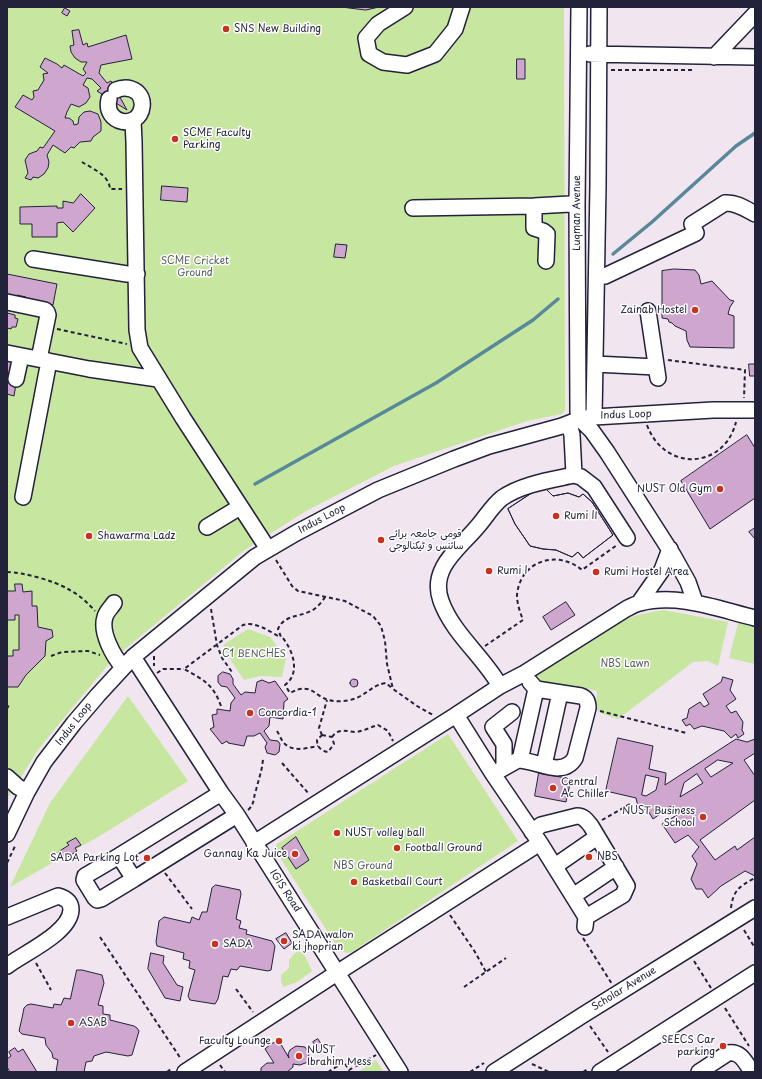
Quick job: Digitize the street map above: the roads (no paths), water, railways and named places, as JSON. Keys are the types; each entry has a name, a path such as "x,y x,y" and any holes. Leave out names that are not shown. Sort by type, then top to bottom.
{"street":[{"path":"405,7 378,24 366,38 369,54 383,62 407,65 435,54 455,29 462,7"},
{"name":"Luqman Avenue","path":"579,7 577,205 578,412 581,420"},
{"name":"Luqman Avenue","path":"581,420 595,364 599,7"},
{"path":"714,57 755,14"},
{"path":"579,54 755,57"},
{"path":"133,120 123,122 114,117 109,109 113,95 121,88 131,88 139,94 142,104 140,113 133,120 137,323 140,348 158,379 240,507 272,554"},
{"path":"597,277 605,276 696,233 692,224 725,203 736,204 755,214"},
{"path":"413,208 577,205"},
{"path":"534,206 534,228 547,234 546,261"},
{"path":"33,259 127,274 137,274"},
{"path":"7,302 45,310 48,315 44,360 23,497"},
{"path":"595,364 656,368 648,312"},
{"path":"16,379 14,355 89,369 158,379"},
{"name":"Indus Loop","path":"12,837 27,792 44,762 124,662 255,557 272,554 296,533 378,490 454,459 489,446 581,420 750,406"},
{"path":"574,475 572,434 581,420 592,431 608,452 670,549 688,582 695,602"},
{"path":"500,686 476,652 454,627 440,600 440,576 444,565 452,553 476,529 487,516 491,508 502,498 520,489 574,475 581,477 594,487 627,538"},
{"path":"207,527 240,507"},
{"path":"639,603 662,570 670,549"},
{"path":"254,843 500,686 523,674 613,617 639,603 672,600 695,602 755,618"},
{"name":"IGIS Road","path":"114,604 105,615 103,624 106,637 221,793 241,813 254,843 338,972 400,1072"},
{"path":"499,771 520,760 562,768 572,762 588,708 588,703 584,698 536,690 523,674"},
{"path":"520,760 536,690"},
{"path":"544,765 560,693"},
{"path":"499,771 504,744 493,727 512,712"},
{"path":"190,1071 536,838 541,825 576,816 581,816 585,819 594,831 627,886 623,895 586,922 573,896 536,838 499,771 452,718"},
{"path":"7,777 18,787 27,792"},
{"path":"221,793 85,876 84,880 95,898 97,900 101,899 241,813"},
{"path":"554,866 594,831"},
{"path":"119,856 134,879"},
{"path":"573,896 616,867"},
{"path":"7,917 58,896 65,898 69,902 71,913 64,924 51,938 7,966"},
{"name":"Scholar Avenue","path":"494,1072 755,908"},
{"path":"600,1072 755,973"},
{"path":"700,1072 728,1052 738,1053 742,1056 752,1072"}],"waterway":[{"path":"613,254 652,222 736,146 755,133"},
{"path":"255,484 436,383 533,320 558,299"}],"place":[{"name":"SNS New Building","path":"226,29"},
{"name":"SCME Faculty Parking","path":"175,139"},
{"name":"Zainab Hostel","path":"695,310"},
{"name":"NUST Old Gym","path":"720,489"},
{"name":"Rumi II","path":"556,516"},
{"name":"Shawarma Ladz","path":"89,536"},
{"name":"قومی جامعہ برائے سائنس و ٹیکنالوجی","path":"381,540"},
{"name":"Rumi I","path":"489,571"},
{"name":"Rumi Hostel Area","path":"596,572"},
{"name":"Concordia-1","path":"250,713"},
{"name":"Central Ac Chiller","path":"553,788"},
{"name":"NUST Business School","path":"703,817"},
{"name":"NUST volley ball","path":"337,833"},
{"name":"Football Ground","path":"397,848"},
{"name":"Gannay Ka Juice","path":"295,854"},
{"name":"NBS","path":"589,857"},
{"name":"SADA Parking Lot","path":"147,858"},
{"name":"Basketball Court","path":"354,882"},
{"name":"SADA walon ki jhoprian","path":"284,941"},
{"name":"SADA","path":"215,944"},
{"name":"ASAB","path":"71,1023"},
{"name":"Faculty Lounge","path":"279,1041"},
{"name":"SEECS Car parking","path":"723,1046"},
{"name":"NUST Ibrahim Mess","path":"299,1056"}],"park label":[{"name":"SCME Cricket Ground","path":"195,266"},
{"name":"C1 BENCHES","path":"254,654"},
{"name":"NBS Lawn","path":"625,664"},
{"name":"NBS Ground","path":"363,866"}]}
